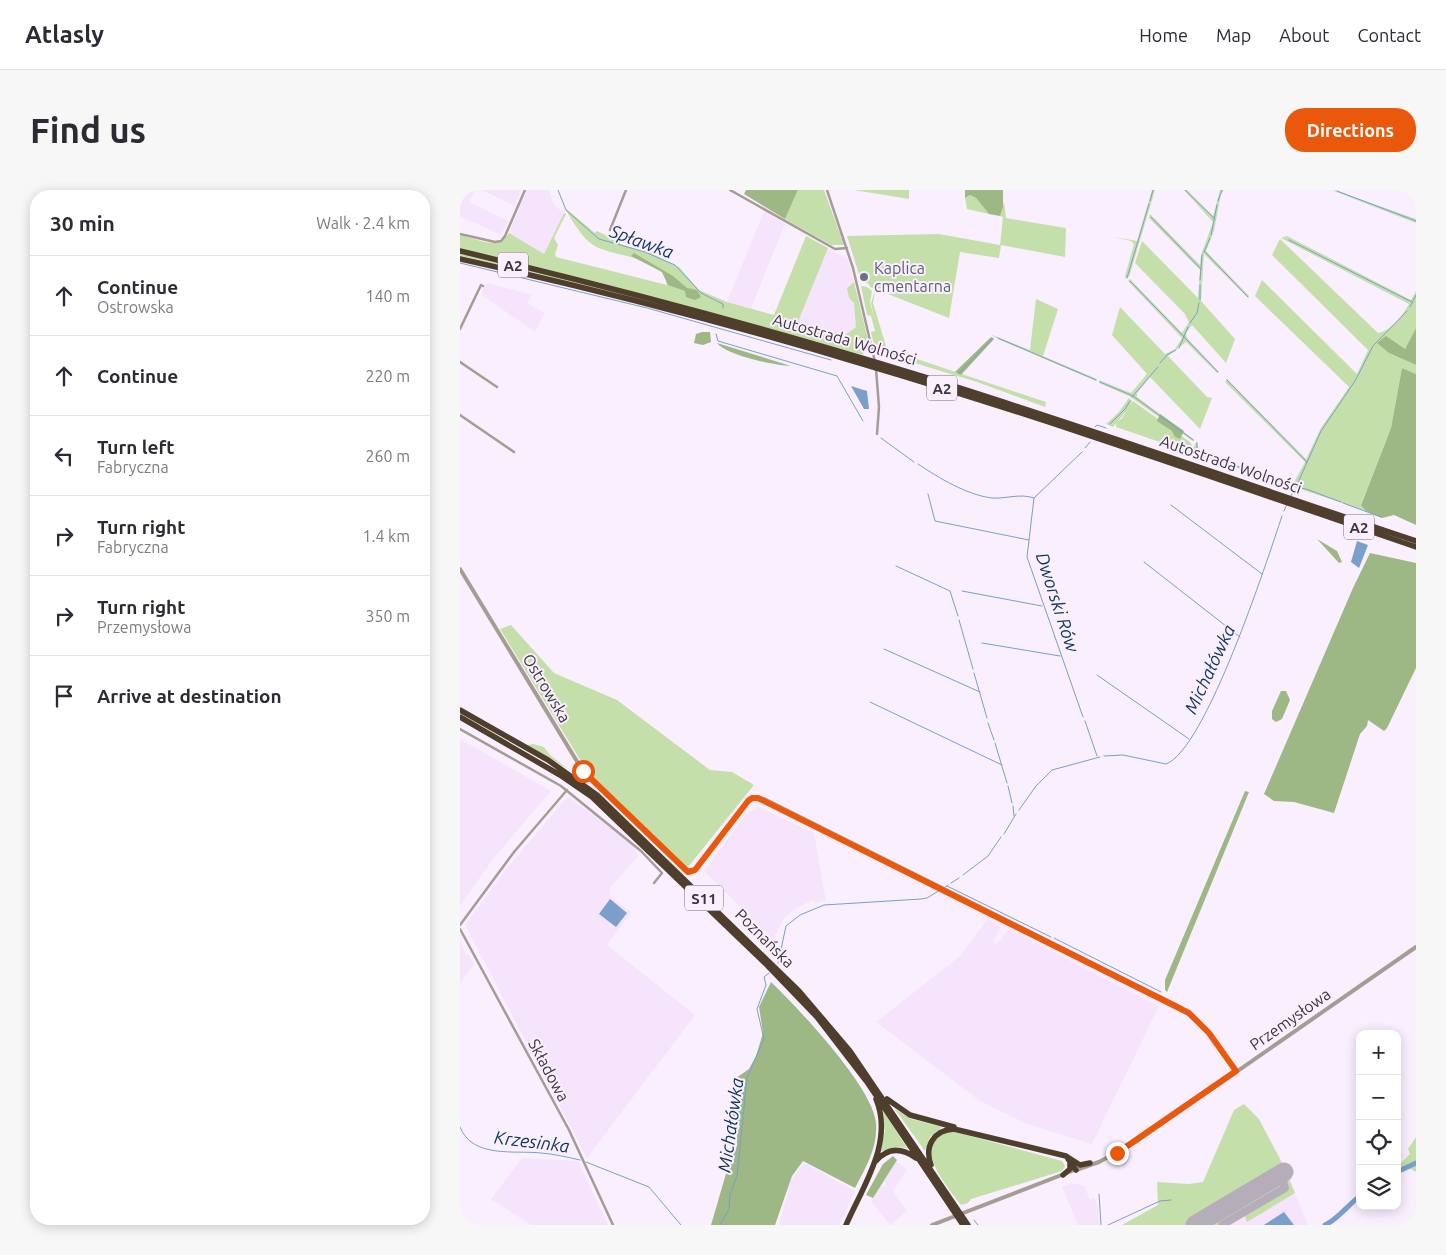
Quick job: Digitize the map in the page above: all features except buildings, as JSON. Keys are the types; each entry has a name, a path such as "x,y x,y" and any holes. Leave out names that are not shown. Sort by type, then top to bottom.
{"highway":[{"name":"Autostrada Wolności","path":"460,251 704,313 868,360 1056,420 1416,546"},
{"name":"Autostrada Wolności","path":"460,259 592,289 847,359 1021,413 1285,499"},
{"name":"Autostrada Wolności","path":"1303,506 1416,541"},
{"name":"Poznańska","path":"460,710 578,780 637,832 799,991 836,1034 968,1225"},
{"name":"Poznańska","path":"460,717 575,784 608,811 794,993 869,1081 963,1225"},
{"path":"510,739 524,742"},
{"path":"570,769 578,780"},
{"path":"869,1081 889,1102 904,1112 964,1131 1061,1156 1083,1165 1090,1163"},
{"path":"846,1225 874,1164 880,1145 882,1124 878,1104 869,1081"},
{"path":"938,1180 929,1159 930,1143 937,1135 944,1131 964,1131"},
{"path":"874,1164 885,1152 898,1150 912,1155 923,1165"},
{"path":"1073,1162 1076,1170"},
{"path":"1063,1175 1069,1170 1073,1162"}],"street":[{"path":"460,234 495,242 501,241 525,190"},
{"path":"610,230 626,190"},
{"path":"730,190 835,249 847,248"},
{"path":"826,190 847,248 873,351 877,379 877,434"},
{"path":"460,329 481,286 483,286"},
{"path":"460,362 497,387"},
{"path":"460,415 514,452"},
{"name":"Ostrowska","path":"460,569 581,768 687,871 694,871 748,801 755,797 764,799 1180,1007 1205,1028 1236,1071"},
{"path":"460,729 567,790 660,869 662,874 654,883"},
{"path":"460,925 514,852 567,790"},
{"name":"Składowa","path":"460,929 571,1136 613,1225"},
{"name":"Przemysłowa","path":"932,1225 1104,1160 1147,1134 1416,947"},
{"name":"Przemysłowa","path":"1076,1170 1090,1163 1104,1160"}],"shaded area":[{"path":"460,190 475,190 469,202 508,221 501,235 460,216"},
{"path":"481,190 521,190 515,206"},
{"path":"527,190 549,190 554,205 564,213 544,254 509,233"},
{"path":"764,211 785,224 751,308 727,302"},
{"path":"828,248 848,259 854,282 847,288 849,298 854,303 856,327 845,335 798,322"},
{"path":"488,283 532,295 527,303 545,313 535,332 482,295 483,286"},
{"path":"460,739 551,791 493,859 460,906"},
{"path":"568,796 634,846 638,856 610,888 610,896 631,912 607,945 695,1015 587,1158 465,925 506,869"},
{"path":"758,807 814,833 826,901 816,903 812,900 795,909 784,918 773,939 704,871 746,814"},
{"path":"988,919 1001,927 993,942 996,944 1008,929 1159,1006 1092,1144 1027,1124 980,1101 876,1022 959,957"},
{"path":"460,939 466,955 469,955 474,964 460,984"},
{"path":"1277,1150 1308,1225 1151,1225"},
{"path":"522,1158 578,1161 608,1225 531,1225 491,1199"},
{"path":"896,1161 907,1170 893,1191 907,1211 890,1225 871,1201 881,1186 884,1187 886,1184 884,1182"},
{"path":"804,1163 855,1191 839,1225 779,1225 791,1180"},
{"path":"1072,1183 1084,1186 1090,1200 1094,1198 1098,1207 1099,1225 1078,1225 1062,1187"}],"green space":[{"path":"746,190 798,190 785,219 744,194"},
{"path":"798,190 824,190 844,245 831,245 785,219"},
{"path":"854,190 909,190 909,199"},
{"path":"965,190 1003,190 1003,207 1000,216 989,214 976,198 970,195 965,198"},
{"path":"1152,190 1155,190 1129,277 1126,279 1125,276 1134,244 1131,241 1114,237 1137,241"},
{"path":"1184,190 1187,190 1213,216 1220,190 1224,190 1221,194 1214,231 1206,251 1249,296 1248,298 1204,254 1201,301 1235,339 1226,363 1192,325 1186,333 1187,338 1219,372 1217,373 1186,342 1168,356 1207,397 1212,398 1200,429 1150,377 1137,393 1137,397 1195,440 1193,441 1129,396 1099,383 1099,380 1131,393 1147,374 1112,335 1120,307 1165,354 1175,349 1182,338 1128,281 1130,279 1182,333 1189,322 1185,314 1135,263 1142,241 1198,298 1200,270 1149,218 1150,214 1200,265 1201,255 1213,222"},
{"path":"1334,191 1416,219 1416,223"},
{"path":"970,195 976,198 989,214 967,209 965,198"},
{"path":"1004,202 1006,218 1066,228 1065,257 1001,245 999,258 960,252 949,318 870,287 869,284 861,281 847,236 939,234 1000,245 1003,217 1000,216"},
{"path":"565,208 595,233 597,231 620,242 620,244 650,253 679,267 699,290 727,302 774,315 806,236 828,248 798,322 845,335 856,327 854,303 849,298 847,288 854,282 870,348 864,349 863,355 687,306 460,249 460,235 493,243 504,238 509,233 544,254 564,213 566,214 554,238 558,245 556,257 667,285 664,275 656,267 598,247 589,242 575,225"},
{"path":"1287,236 1411,300 1416,291 1416,328 1405,349 1389,353 1416,365 1416,374 1402,368 1391,428 1361,504 1366,511 1194,453 1193,448 1197,441 1199,452 1293,484 1305,462 1225,382 1227,379 1306,459 1321,428 1349,387 1255,296 1262,280 1357,374 1368,350 1272,255 1280,239 1378,333 1392,326 1409,304 1281,238"},
{"path":"460,253 642,298 856,360 460,257"},
{"path":"634,253 673,276 687,288 697,290 701,297 695,300 686,297 685,291 668,285 662,272 631,256"},
{"path":"861,286 867,287 872,291 870,302 875,321 871,303 875,291 873,303 887,349 1046,402 1045,407 977,382 885,354 880,348 875,349 871,332 875,331 871,316 867,315"},
{"path":"1036,299 1058,309 1043,356 1097,379 1096,381 990,334 1030,350"},
{"path":"1416,328 1416,365 1389,353 1377,343 1386,336 1405,349"},
{"path":"710,332 711,342 703,345 694,343 696,334"},
{"path":"991,337 994,339 961,375 955,372"},
{"path":"717,343 791,366 740,356"},
{"path":"1402,368 1416,374 1416,525 1394,515 1382,518 1366,511 1361,505 1391,428"},
{"path":"1129,398 1132,401 1129,408 1113,427 1106,424 1118,413"},
{"path":"1133,401 1190,442 1192,445 1191,450 1189,452 1116,427 1116,423 1122,418"},
{"path":"1160,414 1184,431 1180,439 1175,437 1172,431 1157,421"},
{"path":"1317,539 1337,551 1342,562 1339,563"},
{"path":"1370,553 1416,563 1416,668 1387,728 1384,731 1368,720 1367,726 1360,734 1334,813 1294,802 1274,801 1264,794"},
{"path":"511,625 554,673 617,700 710,770 732,772 754,785 688,867 684,866 587,771 500,629"},
{"path":"1281,691 1286,691 1290,700 1282,719 1276,722 1272,719 1272,711"},
{"path":"533,744 544,747 550,755 568,769 527,745"},
{"path":"1245,791 1249,792 1167,992 1165,990 1165,980"},
{"path":"771,982 815,1029 849,1069 862,1089 872,1108 876,1123 873,1149 855,1188 803,1161 792,1176 775,1225 711,1225 730,1160 737,1146 737,1133 740,1126 732,1117 736,1078 749,1069 756,1056 763,1033 759,1007"},
{"path":"1244,1104 1259,1119 1284,1167 1187,1225 1122,1225 1158,1205 1157,1182 1189,1184 1203,1182 1234,1110"},
{"path":"894,1108 911,1119 942,1127 930,1137 925,1151"},
{"path":"882,1110 907,1148 898,1147 881,1151 885,1131"},
{"path":"952,1131 1062,1161 1065,1166 1062,1171 971,1199 968,1203 961,1205 940,1176 931,1153 932,1144 939,1136"},
{"path":"1416,1137 1416,1172 1409,1168 1401,1172 1401,1163 1410,1154 1408,1149"},
{"path":"893,1156 897,1160 873,1198 866,1195 883,1164"},
{"path":"1287,1174 1295,1193 1247,1222 1244,1214 1289,1187 1284,1178"},
{"path":"1279,1179 1282,1180 1283,1187 1219,1225 1202,1225"}],"water":[{"path":"851,386 867,391 869,409 864,409"},
{"path":"1357,541 1368,545 1359,568 1351,562"},
{"path":"610,899 627,913 616,927 599,914"},
{"path":"1284,1212 1294,1225 1264,1225"}],"waterway":[{"name":"Spławka","path":"558,190 566,210 599,239 645,252 675,265 701,293 723,304 723,308"},
{"path":"1150,201 1153,190"},
{"path":"1185,190 1215,219"},
{"name":"Dworski Rów","path":"1218,201 1222,190"},
{"path":"1337,191 1416,221"},
{"path":"1127,278 1149,204"},
{"name":"Dworski Rów","path":"1211,235 1217,205"},
{"path":"1151,217 1201,269"},
{"name":"Dworski Rów","path":"1204,252 1210,238"},
{"path":"1289,240 1412,302"},
{"path":"1204,251 1248,297"},
{"name":"Dworski Rów","path":"1200,280 1202,255"},
{"path":"460,263 647,308 831,360"},
{"path":"1130,281 1218,372"},
{"name":"Dworski Rów","path":"1200,285 1200,300"},
{"name":"Michałówka","path":"1410,307 1416,295"},
{"name":"Dworski Rów","path":"1190,323 1197,313 1199,303"},
{"name":"Michałówka","path":"1296,487 1321,431 1355,381 1373,346 1407,311"},
{"name":"Dworski Rów","path":"1179,348 1188,327"},
{"name":"Spławka","path":"716,334 718,341 837,376 863,421"},
{"path":"959,373 993,338"},
{"path":"998,338 1096,380"},
{"name":"Dworski Rów","path":"1160,363 1167,355 1176,350"},
{"name":"Dworski Rów","path":"1132,397 1158,367"},
{"path":"1227,380 1307,462"},
{"path":"1100,382 1133,396 1193,440"},
{"name":"Dworski Rów","path":"1110,424 1130,401"},
{"name":"Dworski Rów","path":"1095,427 1097,425 1106,428"},
{"name":"Spławka","path":"881,438 914,462"},
{"name":"Dworski Rów","path":"1085,448 1090,442"},
{"path":"1197,443 1197,453 1247,470"},
{"name":"Dworski Rów","path":"1082,452 1034,498 1027,557 1083,717"},
{"name":"Spławka","path":"918,464 954,485 983,496 992,498 1024,496 1034,498"},
{"path":"1250,471 1271,478"},
{"path":"1276,480 1305,489"},
{"path":"1306,489 1341,502"},
{"name":"Michałówka","path":"1291,496 1294,490"},
{"path":"928,494 935,521 1029,540"},
{"path":"1343,503 1381,517"},
{"name":"Michałówka","path":"1284,511 1287,504"},
{"path":"1171,505 1262,574"},
{"name":"Michałówka","path":"1104,756 1123,755 1166,764 1182,751 1199,725 1216,691 1249,610 1282,516"},
{"path":"1144,562 1240,637"},
{"path":"896,566 950,591 958,616"},
{"path":"962,591 1042,606"},
{"path":"959,620 973,669"},
{"path":"982,643 1060,656"},
{"path":"884,649 980,692"},
{"path":"974,673 987,718"},
{"path":"1097,675 1189,739"},
{"path":"870,702 1002,765"},
{"name":"Dworski Rów","path":"1085,721 1097,756"},
{"path":"988,723 994,740"},
{"path":"995,743 1007,783"},
{"name":"Michałówka","path":"1019,810 1036,786 1052,770 1100,757"},
{"path":"1008,786 1012,803"},
{"name":"Michałówka","path":"1013,806 1014,816"},
{"name":"Michałówka","path":"1004,834 1016,814"},
{"name":"Michałówka","path":"963,875 988,856 1001,837"},
{"name":"Michałówka","path":"951,883 959,878"},
{"path":"947,886 1051,937"},
{"name":"Michałówka","path":"778,963 786,926 800,915 824,905 921,899 927,898 940,890"},
{"path":"1054,938 1161,992"},
{"name":"Michałówka","path":"720,1225 729,1209 730,1194 737,1176 747,1078 764,1039 757,1009 766,985 764,977 769,973"},
{"name":"Krzesinka","path":"460,1127 466,1137 474,1144 484,1148 508,1152 546,1153 580,1160"},
{"name":"Krzesinka","path":"586,1162 649,1187 681,1225"},
{"path":"1401,1170 1416,1163"},
{"path":"1099,1194 1101,1225"},
{"path":"1108,1225 1160,1201 1171,1200"},
{"path":"1325,1225 1356,1200"},
{"path":"974,1220 978,1225"}],"taxiway":[{"path":"1222,1225 1285,1188 1282,1177 1276,1176"}],"runway":[{"path":"1195,1225 1284,1172"}],"place":[{"name":"Kaplica cmentarna","path":"864,277"}],"route":[{"path":"583,771 688,872 695,870 748,801 755,797 766,800 1189,1013 1209,1033 1236,1071 1117,1153"}]}
